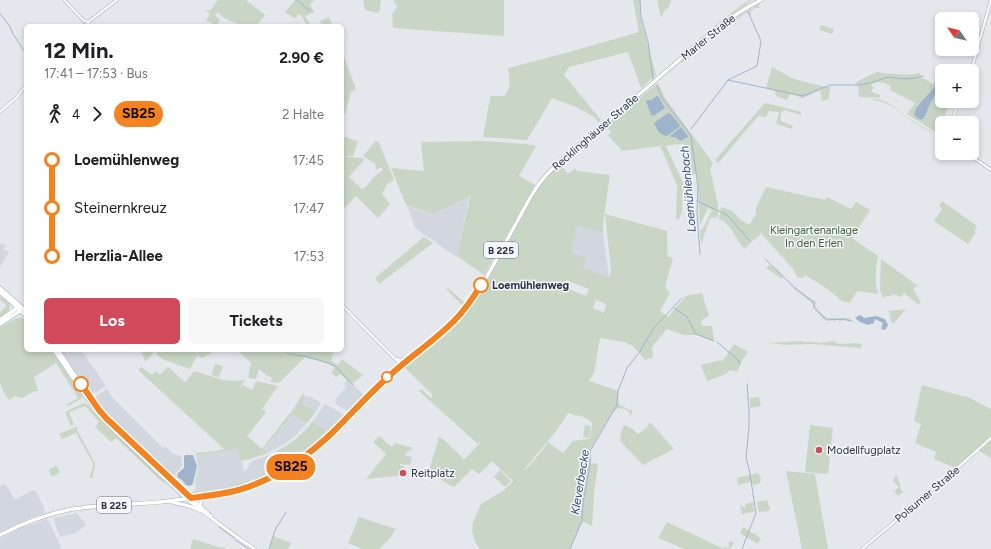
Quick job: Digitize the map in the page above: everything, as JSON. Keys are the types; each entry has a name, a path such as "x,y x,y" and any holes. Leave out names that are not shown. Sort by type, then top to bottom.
{"main road":[{"name":"Marler Straße","path":"658,79 731,18 745,8 761,0"},
{"name":"Recklinghäuser Straße","path":"0,535 49,515 69,510 100,506 175,501 222,494 248,487 276,475 293,465 321,443 401,365 454,321 472,300 534,192 551,170 658,79"},
{"path":"0,288 22,309"},
{"path":"0,292 22,309"},
{"path":"8,298 12,304 11,311 8,315"},
{"path":"0,320 22,309"},
{"path":"5,322 22,309"},
{"path":"0,324 17,315 24,316"},
{"path":"55,352 87,398 118,434 178,490 202,507 236,537 255,549"},
{"path":"59,352 106,418 205,514"},
{"path":"175,501 180,497 178,490"},
{"path":"202,507 200,502 207,496"},
{"path":"170,501 193,507 215,520"}],"street":[{"path":"64,0 84,24"},
{"path":"86,24 117,0"},
{"path":"973,64 991,0"},
{"path":"0,112 16,98 24,88"},
{"path":"977,160 991,170"},
{"path":"344,307 401,365"},
{"name":"B 225","path":"394,358 404,360 420,348 424,347"},
{"name":"Polsumer Straße","path":"862,549 991,438"}],"shaded area":[{"path":"469,196 457,257 416,229 407,206 432,214"},
{"path":"577,224 603,233 609,277 583,268 571,253"},
{"path":"0,244 6,244 3,249 9,252 0,267"},
{"path":"61,352 82,352 106,386 97,392 90,393"},
{"path":"347,380 364,395 349,411 335,404 336,399 346,387 344,384"},
{"path":"107,389 113,398 163,448 166,447 173,454 181,456 182,466 172,478 115,423 95,400 96,396"},
{"path":"305,396 311,397 321,403 316,411 301,403"},
{"path":"325,404 343,414 327,430 312,422"},
{"path":"293,414 306,424 286,443 268,453 264,450"},
{"path":"238,447 244,471 252,461 269,455 273,470 254,479 221,489 197,492 195,483 198,467 196,455 220,452"},
{"path":"4,484 15,500 33,490 36,491 45,513 30,518 0,533 0,486"},
{"path":"77,513 86,525 76,533 60,537 54,518"},
{"path":"47,519 61,547 60,549 0,549 0,539 18,529"}],"green space":[{"path":"218,0 246,0 265,15 258,24 239,24 224,18 218,12 215,15 220,20 219,24 213,24 206,20 210,14 205,10 211,10"},
{"path":"295,0 314,0 310,4 314,12 305,16 309,24 306,24 301,15 298,14 296,18 285,12"},
{"path":"363,0 381,0 379,13 365,10"},
{"path":"393,0 504,0 504,36 393,28 392,14 397,7"},
{"path":"633,0 640,0 640,16 656,75 641,88 628,52 569,67 564,75 601,120 599,123 594,117 576,107 552,98 527,140 483,137 491,96 504,96 507,93 509,87 508,68 639,32"},
{"path":"657,0 671,0 669,7 665,10 661,18"},
{"path":"752,0 680,56 710,30"},
{"path":"759,4 759,8 755,8 751,11 751,16 749,13 746,13 708,40 695,54 682,63 681,62 728,23"},
{"path":"329,17 332,24 322,24 320,21"},
{"path":"821,25 834,29 832,34 819,30"},
{"path":"344,55 356,89 351,92 344,117"},
{"path":"772,67 792,78 831,87 829,99 822,101 820,90 803,98 790,94 787,100 776,96 775,91 766,88"},
{"path":"877,72 905,75 920,73 921,77 933,84 935,82 935,108 948,108 944,116 935,116 935,132 907,114 915,103 890,90 891,86 879,82 871,84 874,87 871,92 880,95 880,98 859,97 858,86 855,84"},
{"path":"658,83 665,98 713,163 710,169 718,205 718,217 710,218 701,245 700,231 712,210 708,208 700,225 697,174 686,176 687,171 684,144 666,146 683,183 682,210 678,220 676,218 677,185 660,146 622,151 608,135 611,132 606,126"},
{"path":"878,99 891,104 932,133 912,121 890,105 872,100"},
{"path":"766,103 801,112 801,115 784,110 782,112 780,117 781,121 793,126 792,129 776,124 779,112 769,111 766,117 758,116 718,163 715,160"},
{"path":"344,137 358,141 353,156 345,156"},
{"path":"376,141 378,141 394,180 387,184 382,194 390,204 378,218 356,196 344,209 344,156 365,159 349,177 362,189 366,187 373,178 383,170 381,167 377,170 376,165 373,162 363,156"},
{"path":"484,141 536,146 519,176 535,185 484,275 457,256 470,196 433,214 406,205 391,168 424,171 421,142"},
{"path":"560,164 568,174 575,168 577,171 610,175 603,223 603,233 577,225 571,253 586,257 583,268 610,277 611,270 605,214 667,231 667,256 673,258 665,287 670,293 660,311 668,317 686,296 702,293 709,316 703,319 701,322 702,326 712,326 714,341 697,335 683,335 667,329 652,347 653,357 645,360 633,346 624,342 600,338 594,373 588,382 590,381 618,391 617,403 619,402 619,405 630,410 633,409 629,417 630,413 625,409 618,408 613,412 590,448 591,464 598,464 592,526 582,521 570,549 480,549 475,542 472,530 473,522 481,504 503,491 513,481 492,461 479,474 472,469 454,487 443,481 481,442 480,441 478,444 419,391 421,389 431,398 433,395 404,367 460,317 488,280 538,187 552,170","holes":["566,280 589,289 586,296 564,287","596,300 606,304 604,313 593,308","568,413 579,415 592,423 589,439 573,441 563,453 549,443 553,437 530,465 522,472 557,430"]},
{"name":"Kleingartenanlage In den Erlen","path":"766,187 825,200 827,197 851,209 856,202 870,210 852,238 878,256 876,281 878,294 857,291 850,303 842,301 829,290 805,275 803,278 797,277 793,269 761,233 745,249 730,228 719,219 721,207 731,210 741,220 749,225 756,214 756,208"},
{"path":"942,201 977,226 974,231 976,232 968,244 934,221 942,209 939,206"},
{"path":"424,237 433,243 379,284 375,278"},
{"path":"881,259 918,286 913,288 921,303 918,304 904,293 901,297 892,294 891,296 883,298 880,290"},
{"path":"769,265 779,272 783,278 782,279 766,268"},
{"path":"791,286 816,302 816,308 826,318 849,318 852,320 842,320 840,322 839,320 836,320 834,322 833,319 825,320 811,302"},
{"path":"448,288 466,304 464,307 446,289"},
{"path":"0,296 9,303 10,308 8,312 0,317 0,312 6,307 0,300"},
{"path":"906,309 893,324 889,311"},
{"path":"17,318 24,319 24,352 52,352 82,396 81,399 68,406 66,405 78,398 56,363 34,377 38,391 35,391 22,398 16,396 9,400 0,383 0,327"},
{"path":"801,341 822,343 832,341 839,344 862,344 861,348 813,344 783,345 766,343"},
{"path":"734,344 748,352 741,362 737,372 730,370 726,374 707,381 701,365 721,360 722,362"},
{"path":"142,352 154,352 145,362"},
{"path":"158,352 212,352 203,358 197,356 190,369 164,360 156,354"},
{"path":"239,352 334,352 332,361 338,365 342,359 363,375 353,383 354,385 340,374 336,377 331,373 335,367 305,357 279,383 271,382 272,377 267,376 259,369 256,379 248,378 251,363"},
{"path":"215,364 223,366 219,377 211,375"},
{"path":"142,367 152,375 156,371 160,375 168,367 185,382 194,371 223,380 245,380 240,388 243,385 252,390 256,381 278,386 262,409 266,412 247,436 262,449 294,408 303,393 305,396 301,403 316,411 306,424 293,414 264,449 268,453 241,461 237,448 196,455 196,453 224,449 138,370"},
{"path":"922,385 970,398 991,409 991,436 955,468 934,459 936,452 915,443 921,424 914,421"},
{"path":"759,397 761,406 750,408 750,398"},
{"path":"84,403 87,404 165,482 164,483 159,479 116,438 111,442 95,427 99,422 85,406 69,412 74,425 71,426 65,412"},
{"path":"343,414 344,416 335,426 315,445 282,468 248,485 220,492 195,495 191,495 189,493 197,489 197,492 221,489 254,479 273,470 269,455 293,441 312,422 327,430"},
{"path":"650,422 674,449 643,465 620,441 621,432 624,425 633,429 638,434 646,428"},
{"path":"585,425 591,426 589,438 583,437"},
{"name":"Modellfugplatz","path":"810,425 833,428 828,474 805,472"},
{"path":"78,427 77,430 95,463 93,478 89,478 93,463 76,433 62,439 59,434"},
{"path":"379,436 392,447 395,443 413,448 404,455 412,457 410,465 400,464 400,466 404,466 404,469 406,469 406,475 366,479 386,454 373,442"},
{"path":"438,437 443,439 464,459 443,481 433,473 430,467"},
{"path":"991,440 991,458 979,451"},
{"path":"56,465 60,472 52,477 49,470"},
{"path":"500,470 511,481 505,487 494,477"},
{"path":"786,471 815,474 828,549 802,549"},
{"path":"758,473 761,478 760,483 754,485 750,482 738,485 737,478"},
{"path":"896,475 901,486 899,487 893,481"},
{"path":"899,487 903,492 898,496 894,491"},
{"path":"767,500 770,510 759,512 757,502"},
{"path":"753,502 754,505 752,507 755,509 753,512 742,514 740,504 745,508 745,504"},
{"path":"359,517 396,529 390,538 379,549 362,549 348,543"},
{"path":"667,522 724,549 685,549 658,538"},
{"path":"743,527 761,538 758,544 740,533"},
{"path":"272,536 291,543 288,549 269,549"},
{"path":"193,539 221,548 225,547 226,549 190,549"},
{"path":"729,541 734,543 730,549 724,549 723,546 727,548 729,547"}],"water":[{"path":"935,86 935,95 922,119 917,118 914,114 916,108"},
{"path":"657,96 665,108 653,116 651,115 646,101"},
{"path":"670,113 680,125 667,136 657,130 654,123"},
{"path":"681,127 688,137 680,141 675,137 670,136"},
{"path":"860,315 864,318 876,316 885,319 888,325 885,330 881,329 883,323 875,319 873,324 868,325 855,318"},
{"path":"185,455 193,455 197,466 193,483 192,485 188,486 177,477 178,473 184,468"}],"waterway":[{"path":"297,0 310,11"},
{"name":"Loemühlenbach","path":"640,0 641,17 648,42 653,79"},
{"path":"728,80 757,66 761,41 748,12"},
{"path":"0,14 9,25 24,51"},
{"path":"691,129 728,80 803,96 830,85 859,85 888,77 904,79 923,76"},
{"name":"Loemühlenbach","path":"657,86 662,98 691,136 698,187 697,213 700,254"},
{"path":"697,201 727,215 750,241"},
{"path":"765,259 793,286 814,303 814,308 827,320 841,319 852,321"},
{"name":"Kleverbecke","path":"639,353 653,329 682,298"},
{"name":"Loemühlenbach","path":"674,308 687,317 696,334 714,341"},
{"name":"Loemühlenbach","path":"717,342 737,359 740,365"},
{"path":"289,354 294,355"},
{"name":"Kleverbecke","path":"570,549 582,521 583,503 590,464 590,451 617,405 618,391 627,368 638,354"},
{"path":"295,355 314,359"},
{"path":"315,359 336,367 353,385"},
{"name":"Loemühlenbach","path":"742,549 756,513 746,457 749,426 747,384"},
{"path":"269,549 275,530 286,512"},
{"path":"219,527 234,538"},
{"path":"235,540 249,549"}],"bus line":[{"name":"SB25","path":"81,384 106,418 191,498 222,494 259,483 298,462 333,432 387,378 454,321 470,303 481,285"}],"place":[{"name":"Loemühlenweg","path":"481,285"},
{"name":"Modellfugplatz","path":"819,450"},
{"name":"Reitplatz","path":"403,473"}]}
